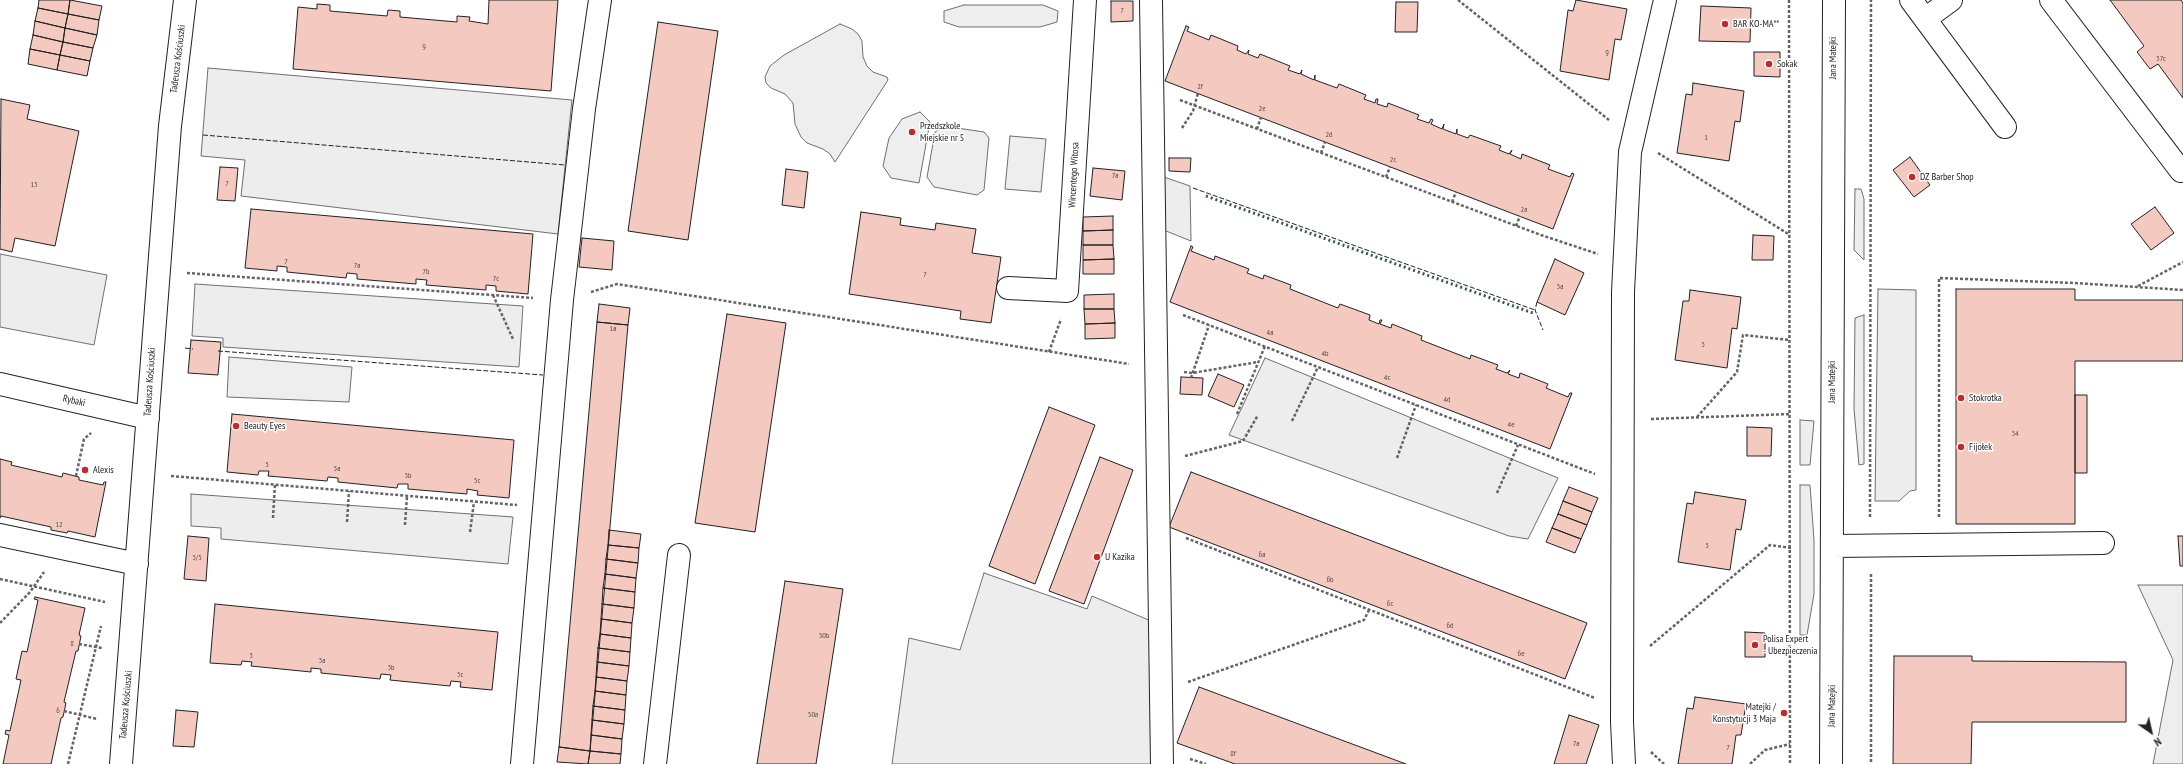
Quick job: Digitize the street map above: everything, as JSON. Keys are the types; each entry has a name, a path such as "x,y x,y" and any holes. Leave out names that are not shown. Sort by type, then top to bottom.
{"street":[{"name":"Tadeusza Kościuszki","path":"121,764 127,561 148,418 170,126 185,0"},
{"path":"522,764 562,300 584,109 600,0"},
{"name":"Wincentego Witosa","path":"1067,291 1085,0"},
{"path":"1151,0 1162,764"},
{"path":"1624,764 1622,709 1622,482 1625,262 1630,152 1665,0"},
{"name":"Jana Matejki","path":"1831,764 1834,0"},
{"path":"1911,0 2005,127"},
{"path":"1925,19 1952,0"},
{"path":"2051,0 2181,171"},
{"path":"1008,288 1067,291"},
{"name":"Rybaki","path":"0,384 148,418"},
{"path":"0,534 127,561"},
{"path":"1833,546 2103,543"},
{"path":"655,764 678,555"}],"path":[{"path":"1789,0 1791,414 1790,764"},
{"path":"1871,0 1871,764"},
{"path":"1152,89 1516,226 1625,262"},
{"path":"1194,105 1198,93"},
{"path":"1257,128 1261,117"},
{"path":"1321,153 1326,142"},
{"path":"1386,177 1390,167"},
{"path":"1452,202 1456,192"},
{"path":"1516,226 1520,216"},
{"path":"2136,287 2183,262"},
{"path":"159,270 562,300 617,284 1192,373 1258,362"},
{"path":"1939,546 1939,278 2183,290"},
{"path":"1049,352 1060,323 1067,291"},
{"path":"493,295 513,340"},
{"path":"1155,304 1518,445 1622,482"},
{"path":"1191,378 1209,325"},
{"path":"1696,417 1737,372 1743,335 1790,340"},
{"path":"1237,414 1265,346"},
{"path":"1292,421 1318,367"},
{"path":"1396,458 1416,405"},
{"path":"1623,420 1791,414"},
{"path":"1157,464 1244,441 1258,415"},
{"path":"1497,494 1518,445"},
{"path":"76,476 78,467"},
{"path":"171,476 544,508"},
{"path":"273,518 275,484"},
{"path":"347,522 349,491"},
{"path":"405,525 407,496"},
{"path":"470,532 474,502"},
{"path":"1158,527 1622,709"},
{"path":"1622,669 1770,545 1791,548"},
{"path":"0,623 43,576 52,546"},
{"path":"0,579 107,603 127,561"},
{"path":"1185,683 1364,620 1369,610"},
{"path":"68,764 102,625"},
{"path":"79,644 96,647"},
{"path":"64,711 80,714"},
{"path":"1750,764 1764,750 1790,744"}],"shaded area":[{"path":"964,5 1043,5 1058,11 1057,22 1040,27 959,27 944,22 944,11"},
{"path":"840,24 852,29 858,34 862,41 863,57 867,66 873,72 887,77 888,80 835,162 830,154 823,149 807,143 801,137 795,124 793,103 785,94 771,88 766,83 765,77 770,66 784,55"},
{"path":"208,68 572,100 558,234 241,196 245,160 201,156"},
{"path":"920,112 930,122 919,183 891,178 883,166 889,138 902,119"},
{"path":"944,126 984,132 989,138 984,190 977,195 934,187 927,177 935,132"},
{"path":"1010,136 1046,139 1041,192 1005,189"},
{"path":"1161,176 1190,186 1191,241 1161,229"},
{"path":"1855,189 1861,189 1864,199 1864,260 1854,250"},
{"path":"0,254 107,275 94,345 0,327"},
{"path":"195,284 523,306 519,367 223,347 223,338 192,336"},
{"path":"1878,289 1916,290 1916,490 1910,491 1899,501 1875,501"},
{"path":"1864,315 1864,464 1859,465 1854,409 1855,318"},
{"path":"229,357 352,367 349,402 227,397"},
{"path":"1265,358 1558,478 1528,539 1509,536 1229,435"},
{"path":"1800,420 1814,421 1810,465 1800,465"},
{"path":"1800,485 1810,485 1814,540 1814,594 1807,635 1800,635"},
{"path":"191,494 513,517 508,564 221,539 221,528 191,526"},
{"path":"984,573 1087,609 1092,596 1151,621 1153,764 892,764 909,638 960,650"},
{"path":"2138,585 2183,585 2183,764 2153,764 2173,660"}],"building":[{"path":"39,0 70,0 68,14 38,8"},
{"path":"70,0 102,6 99,20 68,14"},
{"path":"489,0 558,0 551,91 293,69 298,7 317,9 317,4 330,5 330,11 387,16 388,10 400,11 400,17 457,22 457,16 470,17 469,21 488,24"},
{"path":"1576,0 1627,9 1621,40 1615,39 1609,80 1560,71 1568,10 1573,11"},
{"path":"2110,0 2181,0 2183,3 2183,98 2158,64 2150,69 2137,52 2144,46"},
{"path":"1111,1 1133,1 1133,21 1111,22"},
{"path":"1396,2 1418,2 1417,32 1395,32"},
{"name":"BAR KO-MA**","path":"1701,6 1751,8 1750,42 1699,41"},
{"path":"38,8 68,14 65,28 35,21"},
{"path":"68,14 99,20 97,35 65,28"},
{"path":"35,21 65,28 63,42 33,35"},
{"path":"658,22 718,31 688,240 628,231"},
{"path":"1186,26 1189,27 1187,31 1209,40 1211,35 1238,46 1237,50 1246,54 1249,50 1248,54 1258,58 1260,54 1290,66 1288,70 1300,74 1302,70 1301,74 1314,80 1315,75 1315,80 1337,88 1339,84 1366,95 1364,99 1375,103 1376,99 1378,99 1377,104 1387,107 1388,103 1419,115 1417,119 1429,123 1431,119 1433,120 1431,124 1442,129 1444,124 1443,129 1456,134 1457,129 1457,134 1468,138 1470,135 1501,146 1499,150 1509,154 1512,150 1510,154 1521,159 1522,154 1550,165 1548,169 1570,177 1572,173 1574,174 1553,229 1165,81"},
{"path":"65,28 97,35 93,48 63,42"},
{"path":"33,35 63,42 60,55 30,49"},
{"path":"63,42 93,48 90,61 60,55"},
{"path":"30,49 60,55 57,70 28,64"},
{"path":"1754,52 1780,52 1780,77 1754,76"},
{"path":"60,55 90,61 87,76 57,70"},
{"path":"1693,83 1744,91 1740,122 1735,121 1729,161 1677,153 1686,94 1692,95"},
{"path":"1,99 30,105 27,119 79,131 55,246 15,238 12,252 0,249"},
{"name":"DZ Barber Shop","path":"1910,157 1930,185 1914,197 1893,170"},
{"path":"1169,158 1191,158 1190,172 1169,171"},
{"path":"220,167 238,168 235,201 217,200"},
{"path":"1093,168 1125,171 1122,200 1090,196"},
{"path":"786,169 808,172 804,208 782,205"},
{"path":"2155,207 2174,233 2151,250 2131,224"},
{"path":"251,209 533,234 528,294 496,291 496,286 486,285 486,290 426,285 427,280 416,279 416,284 357,279 357,274 347,273 346,278 287,272 287,267 277,266 277,271 245,268"},
{"path":"861,212 901,218 900,225 935,230 936,223 976,229 972,253 1001,257 991,323 960,319 961,311 849,294"},
{"path":"1113,216 1113,230 1083,231 1083,217"},
{"path":"1113,230 1113,245 1083,245 1083,231"},
{"path":"1753,235 1774,236 1773,260 1752,260"},
{"path":"582,238 614,241 612,270 579,267"},
{"path":"1083,245 1113,245 1114,259 1083,260"},
{"path":"1191,246 1193,247 1191,251 1214,260 1215,256 1249,269 1247,273 1263,279 1264,275 1291,285 1290,289 1338,308 1340,304 1370,315 1369,320 1379,324 1380,320 1382,320 1380,324 1391,328 1392,324 1422,336 1421,340 1470,359 1471,355 1498,365 1496,369 1507,373 1510,370 1508,374 1519,378 1520,373 1548,384 1546,388 1568,397 1570,393 1572,393 1550,449 1170,302"},
{"path":"1114,259 1114,274 1083,274 1083,260"},
{"path":"1555,259 1584,273 1565,315 1537,302"},
{"path":"1956,289 2075,289 2075,300 2183,300 2183,361 2075,361 2075,524 1956,524"},
{"path":"1690,290 1741,297 1737,329 1732,328 1727,368 1675,360 1683,301 1689,301"},
{"path":"1114,294 1114,309 1084,309 1084,295"},
{"path":"599,304 630,308 628,325 597,322"},
{"path":"1084,309 1114,309 1115,323 1085,324"},
{"path":"727,314 786,323 755,532 695,523"},
{"path":"597,322 628,325 590,751 559,747"},
{"path":"1115,323 1115,338 1085,339 1085,324"},
{"path":"191,340 221,342 218,375 188,373"},
{"path":"1218,374 1244,385 1234,407 1208,396"},
{"path":"1181,377 1203,378 1202,395 1180,394"},
{"path":"2075,395 2087,395 2087,473 2075,473"},
{"path":"1049,407 1095,425 1035,584 989,566"},
{"path":"232,414 514,440 509,498 477,495 478,491 467,489 467,494 408,489 408,484 398,484 397,488 338,482 338,478 328,477 327,481 268,476 269,471 259,471 258,475 227,472"},
{"path":"1747,427 1772,428 1771,456 1747,456"},
{"path":"1100,457 1133,470 1084,604 1049,591"},
{"path":"0,459 12,462 11,465 62,477 63,473 79,477 79,480 103,485 104,482 106,482 95,537 68,531 67,533 51,530 51,527 1,516 0,518"},
{"path":"1191,472 1587,623 1565,679 1169,527"},
{"path":"1569,487 1598,498 1592,512 1563,501"},
{"path":"1695,492 1746,500 1741,530 1736,529 1730,570 1678,562 1687,503 1693,504"},
{"path":"1563,501 1592,512 1587,525 1558,514"},
{"path":"1558,514 1587,525 1581,539 1552,528"},
{"path":"1552,528 1581,539 1575,553 1546,542"},
{"path":"609,530 641,534 639,548 608,545"},
{"path":"188,536 209,538 206,581 184,579"},
{"path":"2178,536 2183,536 2183,566 2180,566"},
{"path":"608,545 639,548 638,563 606,559"},
{"path":"606,559 638,563 636,578 605,574"},
{"path":"605,574 636,578 635,592 603,588"},
{"path":"785,581 843,589 816,764 757,764"},
{"path":"603,588 635,592 634,608 602,604"},
{"path":"35,597 85,608 79,635 81,636 64,702 66,703 63,717 61,718 51,764 3,764 9,735 5,734 6,730 10,731 21,680 16,679 22,651 27,652 38,600 34,599"},
{"path":"215,604 498,632 492,690 460,687 461,682 451,681 450,686 390,680 391,675 381,674 380,679 321,673 321,669 311,668 311,672 251,666 252,662 242,661 241,665 210,663"},
{"path":"602,604 634,608 632,623 601,619"},
{"path":"601,619 632,623 631,638 600,634"},
{"name":"Polisa Expert - Ubezpieczenia","path":"1745,632 1765,633 1765,657 1745,657"},
{"path":"600,634 631,638 630,652 598,648"},
{"path":"598,648 630,652 629,666 597,662"},
{"path":"1894,656 1972,656 1972,661 2126,662 2126,722 1972,722 1971,764 1893,764"},
{"path":"597,662 629,666 627,681 596,677"},
{"path":"596,677 627,681 626,695 595,691"},
{"path":"1199,687 1406,764 1235,764 1177,743"},
{"path":"595,691 626,695 625,710 593,706"},
{"path":"1695,697 1746,704 1741,735 1736,735 1732,764 1678,764 1687,708 1693,709"},
{"path":"593,706 625,710 624,724 592,720"},
{"path":"176,710 198,712 194,747 173,746"},
{"path":"1569,715 1599,725 1586,764 1554,764"},
{"path":"592,720 624,724 622,739 591,735"},
{"path":"591,735 622,739 621,754 590,751"},
{"path":"559,747 590,751 588,764 557,762"},
{"path":"590,751 621,754 620,764 588,764"}],"hedge":[{"path":"1206,196 1533,313"}],"fence":[{"path":"203,135 565,165"},
{"path":"1193,188 1535,310"},
{"path":"1537,302 1535,310 1543,330"},
{"path":"185,348 193,349"},
{"path":"218,351 543,375"}],"place":[{"name":"BAR KO-MA**","path":"1725,24"},
{"name":"Sokak","path":"1769,64"},
{"name":"Przedszkole Miejskie nr 5","path":"912,132"},
{"name":"DZ Barber Shop","path":"1912,177"},
{"name":"Stokrotka","path":"1961,398"},
{"name":"Beauty Eyes","path":"236,426"},
{"name":"Fijołek","path":"1961,447"},
{"name":"Alexis","path":"85,470"},
{"name":"U Kazika","path":"1097,557"},
{"name":"Polisa Expert - Ubezpieczenia","path":"1755,645"},
{"name":"Matejki / Konstytucji 3 Maja","path":"1784,713"}]}
